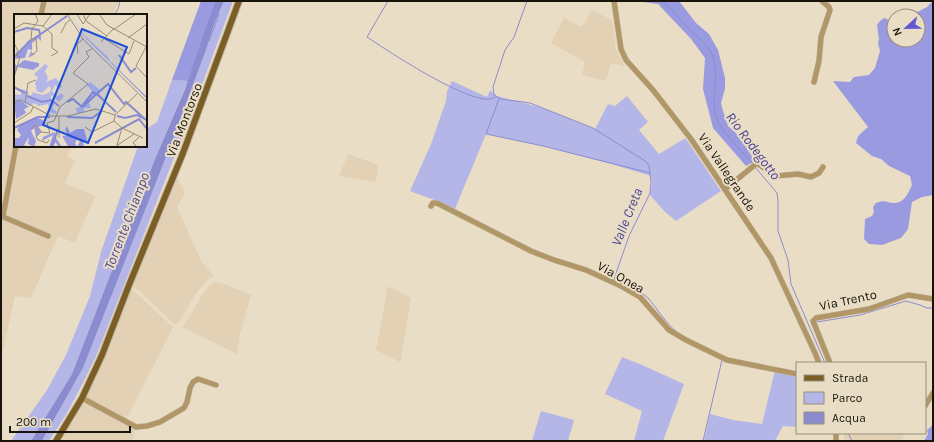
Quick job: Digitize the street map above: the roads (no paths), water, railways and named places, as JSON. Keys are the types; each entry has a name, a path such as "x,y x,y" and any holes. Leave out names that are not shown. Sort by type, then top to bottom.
{"main road":[{"name":"Via Montorso","path":"56,441 82,398 102,355 183,153 239,1"}],"street":[{"path":"41,14 44,1"},
{"name":"Via Vallegrande","path":"614,1 621,49 626,60 672,114 691,139 771,258 819,362"},
{"path":"814,82 819,61 821,37 830,10 829,7 822,1"},
{"path":"16,147 2,216 48,236"},
{"path":"725,189 754,165 758,164 776,176 798,174 810,177 819,173 823,167"},
{"name":"Via Onea","path":"431,206 433,203 437,203 531,251 586,270 621,286 640,298 669,330 727,360 796,374"},
{"name":"Via Trento","path":"830,362 813,323 816,318 869,309 908,295 933,298"},
{"path":"82,398 136,427 160,422 184,408 190,388 193,382 198,379 216,385"},
{"path":"926,404 933,393"}],"water":[{"path":"215,1 224,1 214,24 206,50 166,157 83,368 42,441 31,441 72,374 155,159 185,89"}],"waterway":[{"path":"115,14 120,1"},
{"path":"388,1 367,37 392,54 452,88 471,96 486,99 495,97"},
{"name":"Valle Creta","path":"527,1 514,37 505,50 493,87 494,95 501,99 530,103 593,128 645,161 649,166 651,182 650,193 629,236 614,279 648,298 665,320 677,332"},
{"name":"Rio Rodegotto","path":"659,1 670,8 686,27 705,44 711,52 714,60 716,77 714,103 717,119 723,130 753,164"},
{"name":"Torrente Chiampo","path":"209,41 219,14"},
{"path":"499,99 486,134 543,146 650,173"},
{"name":"Rio Rodegotto","path":"755,167 777,193 778,231 788,260 791,284 825,362"},
{"path":"817,322 860,315 906,301 927,308 933,308"},
{"name":"Valle Creta","path":"703,441 722,360"},
{"name":"Rio Rodegotto","path":"848,434 852,441"}]}
